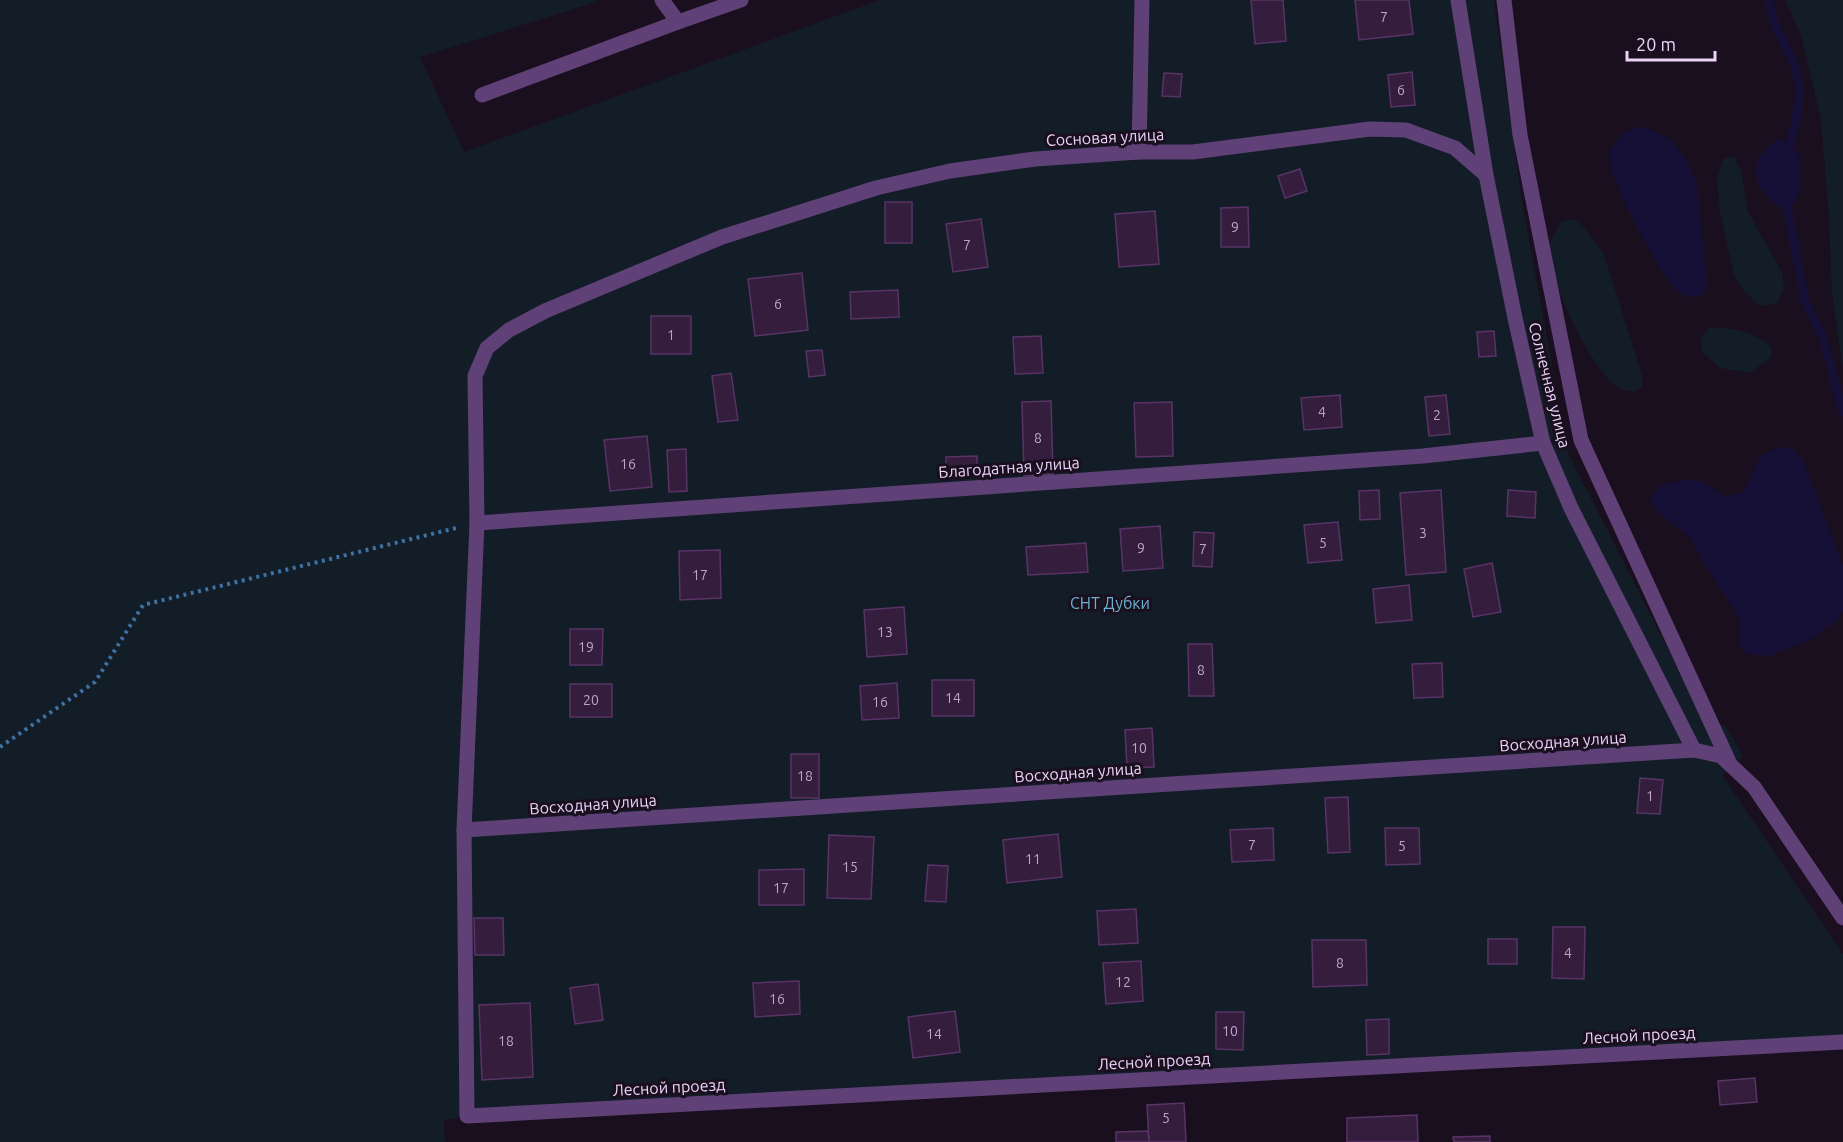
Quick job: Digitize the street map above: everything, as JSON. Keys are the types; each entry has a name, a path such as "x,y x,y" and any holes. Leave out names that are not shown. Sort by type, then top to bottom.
{"street":[{"path":"662,0 678,22"},
{"path":"482,95 741,0"},
{"path":"1139,152 1142,0"},
{"name":"Солнечная улица","path":"1458,0 1486,175 1543,442 1571,508 1694,750"},
{"path":"1504,0 1520,135 1581,440 1729,764 1755,787 1843,918"},
{"name":"Сосновая улица","path":"467,1116 464,830 477,523 475,376 487,348 509,330 545,310 722,237 876,188 950,171 1035,159 1139,152 1193,152 1370,129 1406,130 1455,148 1486,175"},
{"name":"Благодатная улица","path":"477,523 1411,457 1543,442"},
{"name":"Восходная улица","path":"464,830 1694,750 1721,756 1729,764"},
{"name":"Лесной проезд","path":"467,1116 1843,1042"}],"path":[{"path":"0,747 95,682 143,605 477,523"}],"green space":[{"name":"СНТ Дубки","path":"0,0 595,0 596,2 420,57 464,152 880,0 1494,0 1521,196 1568,453 1704,720 1725,725 1743,756 1722,775 1843,954 1843,1042 467,1116 444,1120 445,1142 0,1142"},
{"path":"1785,0 1843,0 1843,370 1832,293 1829,217 1821,119 1801,35"},
{"path":"1734,157 1741,170 1747,210 1782,273 1784,287 1778,303 1760,306 1745,292 1735,277 1720,211 1717,179 1723,159"},
{"path":"1574,219 1586,230 1604,255 1642,375 1642,387 1633,392 1620,388 1597,364 1574,324 1556,280 1549,247 1561,222"},
{"path":"1710,327 1735,330 1759,338 1771,348 1771,357 1750,373 1720,368 1702,352 1701,338"}],"shaded area":[{"path":"1637,127 1651,129 1670,139 1687,162 1697,183 1707,285 1705,294 1695,297 1685,296 1672,284 1643,237 1613,175 1609,152 1622,134"},
{"path":"1777,140 1790,142 1799,156 1799,193 1788,213 1768,197 1757,179 1756,169 1759,159"},
{"path":"1791,447 1803,460 1843,566 1843,611 1838,620 1811,639 1769,656 1746,654 1739,643 1740,622 1735,611 1705,565 1691,538 1655,510 1649,499 1659,486 1683,480 1702,481 1724,496 1741,494 1762,456 1768,452"}],"building":[{"path":"1251,0 1283,0 1286,41 1255,44"},
{"path":"1355,0 1409,0 1413,34 1359,40"},
{"path":"1412,72 1415,105 1391,107 1388,75"},
{"path":"1164,73 1182,74 1180,97 1162,96"},
{"path":"1300,169 1307,191 1285,198 1278,176"},
{"path":"885,202 912,202 912,243 885,243"},
{"path":"1248,207 1249,247 1221,247 1221,208"},
{"path":"1155,211 1159,264 1119,267 1115,214"},
{"path":"981,219 988,267 953,272 946,224"},
{"path":"802,273 808,330 755,336 748,279"},
{"path":"898,290 899,317 851,319 850,292"},
{"path":"651,316 691,316 691,354 651,354"},
{"path":"1494,331 1496,356 1479,357 1477,332"},
{"path":"1041,336 1043,373 1015,374 1013,337"},
{"path":"822,350 825,375 809,377 806,351"},
{"path":"731,373 738,420 718,422 712,376"},
{"path":"1340,395 1342,427 1304,430 1301,398"},
{"path":"1446,395 1450,434 1429,436 1425,397"},
{"path":"1051,401 1053,474 1024,476 1022,402"},
{"path":"1172,402 1173,456 1136,457 1134,403"},
{"path":"647,436 652,487 610,491 604,440"},
{"path":"686,449 687,491 669,492 667,450"},
{"path":"977,456 977,474 946,475 946,457"},
{"path":"1379,490 1380,519 1360,520 1359,491"},
{"path":"1441,490 1446,572 1406,575 1400,493"},
{"path":"1508,490 1536,492 1535,518 1507,516"},
{"path":"1338,522 1342,560 1308,563 1304,525"},
{"path":"1160,526 1163,568 1123,571 1120,529"},
{"path":"1194,532 1214,533 1212,567 1193,566"},
{"path":"1086,543 1088,572 1028,575 1026,547"},
{"path":"720,550 721,598 680,600 679,551"},
{"path":"1492,563 1501,612 1473,617 1464,569"},
{"path":"1409,585 1412,620 1376,623 1373,589"},
{"path":"904,607 907,654 867,657 864,610"},
{"path":"570,629 603,629 602,665 570,665"},
{"path":"1188,644 1212,644 1214,696 1189,696"},
{"path":"1442,663 1443,697 1414,698 1412,664"},
{"path":"932,680 974,680 974,716 932,716"},
{"path":"897,683 899,718 862,720 860,686"},
{"path":"570,684 612,684 612,717 570,717"},
{"path":"1152,728 1154,767 1127,768 1125,730"},
{"path":"791,754 819,754 819,798 791,798"},
{"path":"1640,778 1663,780 1660,814 1637,813"},
{"path":"1348,797 1350,852 1328,853 1325,798"},
{"path":"1273,828 1274,860 1232,862 1230,830"},
{"path":"1385,828 1419,828 1420,864 1386,865"},
{"path":"1058,834 1062,877 1007,883 1003,840"},
{"path":"829,835 874,837 871,899 827,898"},
{"path":"928,865 948,866 946,902 925,901"},
{"path":"804,869 804,905 759,905 759,870"},
{"path":"1136,909 1138,943 1099,945 1097,911"},
{"path":"474,918 503,918 504,955 475,955"},
{"path":"1553,927 1585,927 1584,979 1552,978"},
{"path":"1488,939 1517,939 1517,964 1488,964"},
{"path":"1312,940 1366,940 1367,985 1313,987"},
{"path":"1141,961 1143,1001 1106,1004 1103,963"},
{"path":"799,981 800,1014 755,1017 753,983"},
{"path":"598,984 603,1020 575,1024 570,988"},
{"path":"530,1003 533,1077 482,1080 479,1005"},
{"path":"955,1011 960,1052 913,1058 908,1017"},
{"path":"1216,1012 1244,1012 1243,1050 1216,1049"},
{"path":"1389,1019 1389,1054 1367,1055 1366,1020"},
{"path":"1755,1078 1757,1102 1720,1105 1718,1081"},
{"path":"1184,1103 1186,1142 1149,1142 1147,1105"},
{"path":"1417,1115 1418,1142 1347,1142 1347,1118"},
{"path":"1148,1131 1149,1142 1116,1142 1116,1132"},
{"path":"1490,1136 1490,1142 1454,1142 1453,1137"}],"waterway":[{"path":"1769,0 1774,22 1795,66 1800,91 1795,127 1786,154"},
{"path":"1786,201 1805,301 1823,338 1843,412"}]}
